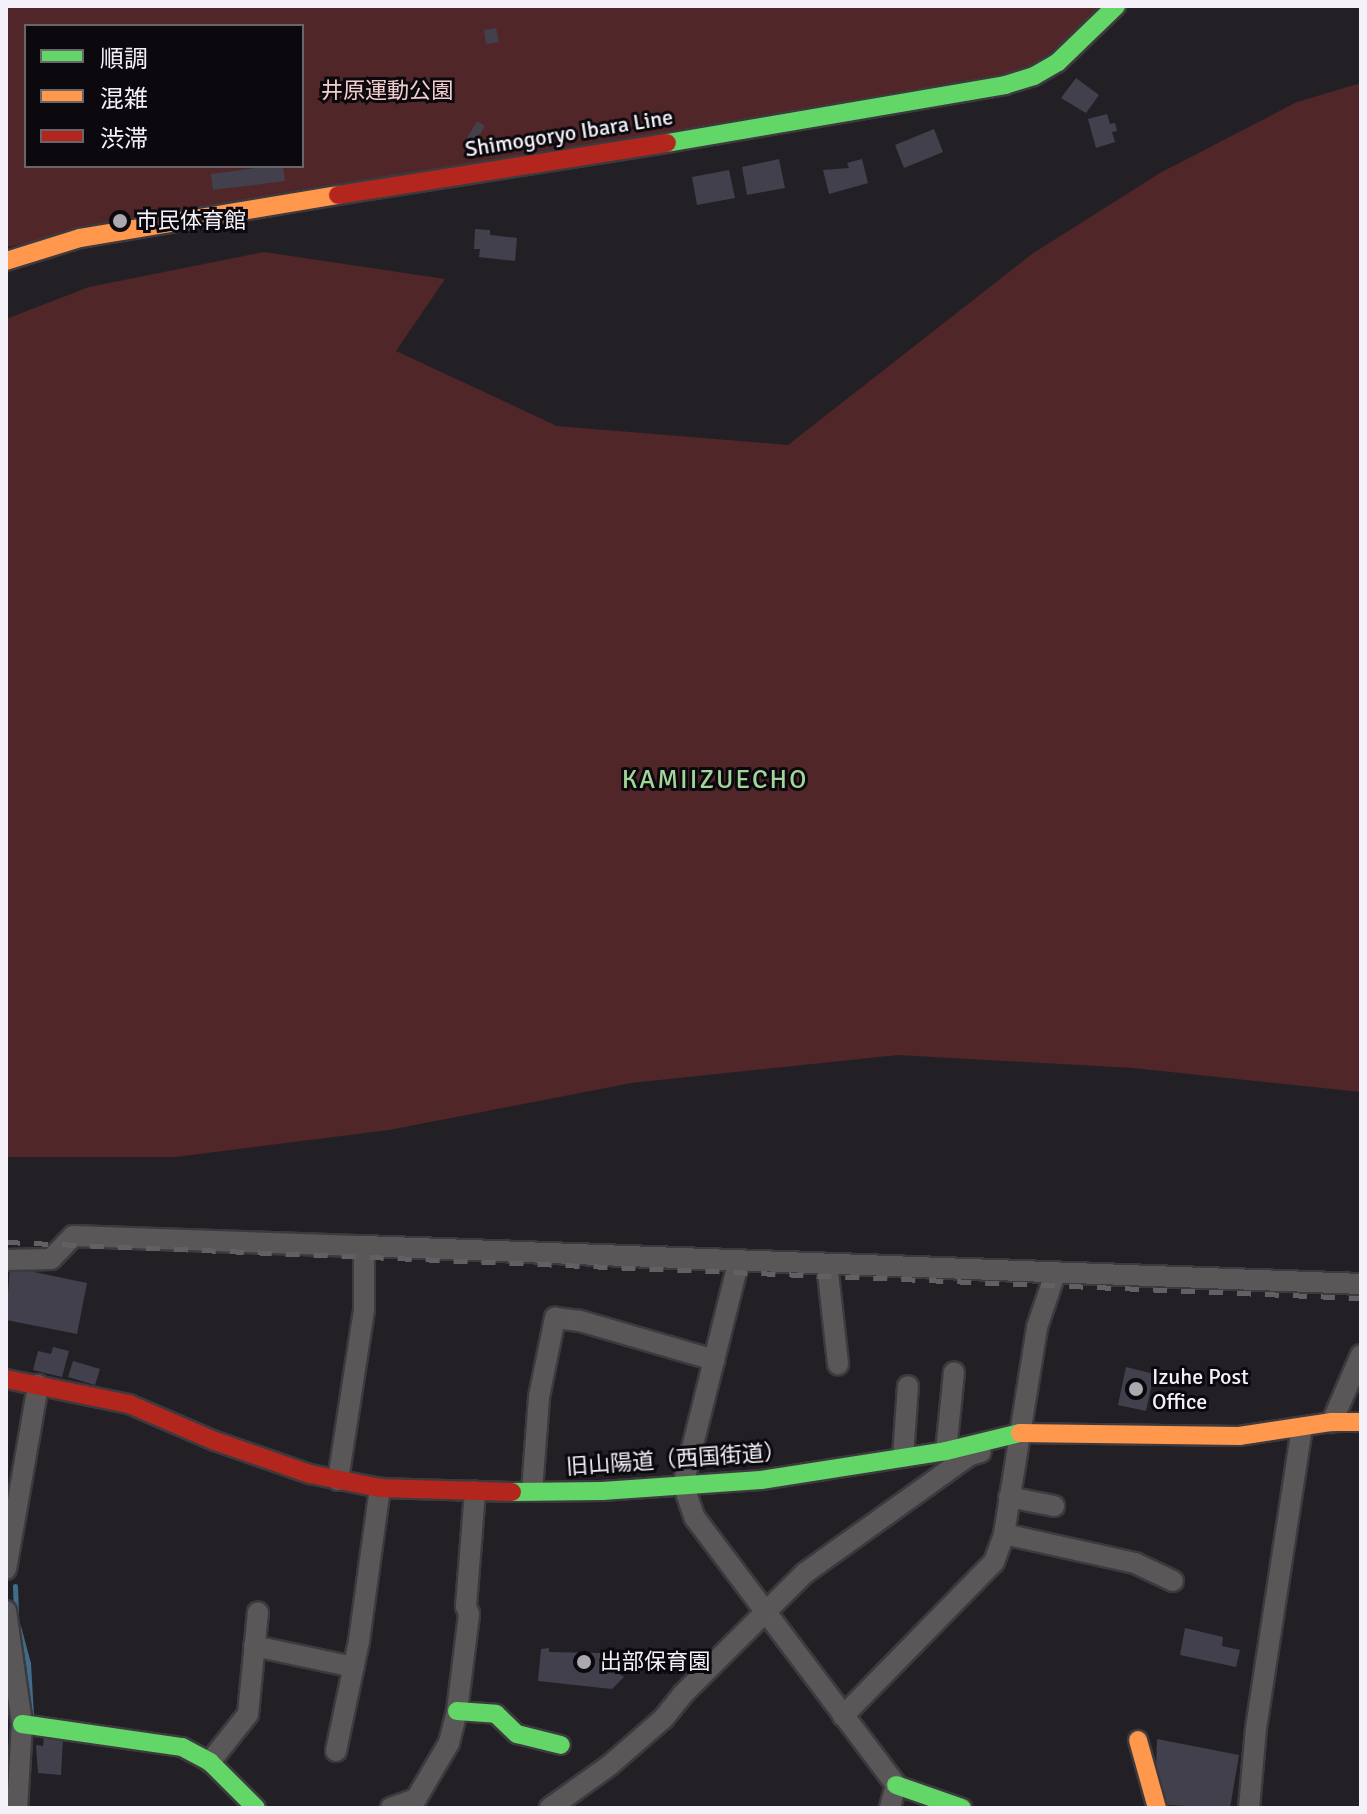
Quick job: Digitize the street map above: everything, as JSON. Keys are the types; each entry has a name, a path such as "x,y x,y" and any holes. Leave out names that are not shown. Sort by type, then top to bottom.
{"street":[{"name":"Shimogoryo Ibara Line","path":"6,261 95,235 823,119 1005,85 1034,76 1058,62 1116,6"},
{"path":"6,1260 51,1259 73,1236 1361,1284"},
{"path":"338,1480 364,1310 364,1246"},
{"path":"739,1260 683,1484 695,1518 896,1785 962,1808"},
{"path":"827,1264 838,1364"},
{"path":"843,1716 985,1575 994,1562 1004,1534 1037,1327 1055,1274"},
{"path":"532,1491 539,1397 555,1318 580,1321 714,1360"},
{"path":"1332,1422 1361,1355"},
{"path":"946,1451 954,1372"},
{"name":"旧山陽道（西国街道）","path":"6,1379 129,1404 265,1459 338,1480 380,1488 602,1491 761,1480 946,1451 1019,1434 1062,1431 1239,1436 1332,1422 1361,1422"},
{"path":"6,1569 38,1385"},
{"path":"903,1457 908,1386"},
{"path":"1249,1808 1256,1728 1302,1428"},
{"path":"550,1808 569,1802 663,1719 683,1694 805,1573 970,1455 1004,1448 1019,1434"},
{"path":"336,1751 354,1667 380,1488"},
{"path":"391,1808 416,1799 449,1743 457,1711 469,1614 466,1606 475,1491"},
{"path":"1009,1497 1054,1506"},
{"path":"1004,1534 1135,1563 1173,1581"},
{"path":"6,1611 22,1724 17,1808"},
{"path":"210,1762 248,1714 258,1612"},
{"path":"254,1646 354,1667"},
{"path":"457,1711 496,1714 517,1734 561,1745"},
{"path":"22,1724 182,1747 210,1762 256,1808"},
{"path":"1138,1740 1157,1808"},
{"path":"890,1808 896,1785"}],"green space":[{"name":"井原運動公園","path":"6,6 1105,6 1040,61 1017,72 6,247"},
{"path":"1361,83 1361,1092 1133,1068 898,1055 631,1083 389,1130 176,1157 6,1157 6,319 89,287 264,252 445,279 396,351 557,426 788,445 1032,254 1160,173 1297,102"}],"building":[{"path":"496,28 499,42 486,44 484,30"},
{"path":"1076,78 1099,95 1086,113 1061,98"},
{"path":"1107,114 1110,124 1115,123 1117,131 1112,132 1115,142 1096,148 1088,119"},
{"path":"477,121 485,126 471,148 464,143"},
{"path":"934,129 943,152 904,168 895,145"},
{"path":"779,159 785,188 747,195 742,167"},
{"path":"862,159 868,183 829,194 823,170 849,168 847,163"},
{"path":"283,168 285,181 213,190 211,174"},
{"path":"729,170 735,198 697,205 692,177"},
{"path":"475,229 490,230 490,235 517,238 515,261 479,257 480,249 474,249"},
{"path":"10,1267 87,1283 77,1334 6,1320"},
{"path":"53,1347 69,1351 62,1377 33,1370 38,1351 51,1354"},
{"path":"73,1361 100,1369 95,1385 68,1377"},
{"path":"1126,1367 1154,1374 1146,1411 1118,1405"},
{"path":"1185,1628 1223,1637 1222,1646 1240,1650 1236,1667 1180,1655"},
{"path":"549,1648 549,1652 600,1653 600,1663 619,1665 618,1673 624,1677 612,1689 538,1681 541,1649"},
{"path":"44,1738 63,1739 61,1775 38,1773 36,1745 43,1746"},
{"path":"1157,1739 1239,1755 1230,1808 1167,1805 1156,1768"}],"waterway":[{"path":"15,1586 16,1617"},
{"path":"18,1626 28,1663 31,1715"}],"railway":[{"path":"6,1242 1361,1298"}],"traffic: fast":[{"path":"667,143 1005,85 1034,76 1058,62 1116,6"},
{"path":"512,1492 602,1491 761,1480 946,1451 1020,1433"},
{"path":"457,1711 496,1714 517,1734 561,1745"},
{"path":"22,1724 182,1747 210,1762 256,1808"},
{"path":"896,1785 962,1808"}],"traffic: slow":[{"path":"6,261 80,238 338,195"},
{"path":"1020,1433 1239,1436 1332,1422 1361,1422"},
{"path":"1138,1740 1157,1808"}],"traffic: jam":[{"path":"338,195 667,143"},
{"path":"6,1379 129,1404 215,1441 310,1474 380,1488 512,1492"}],"place":[{"name":"市民体育館","path":"120,221"},
{"name":"Izuhe Post Office","path":"1136,1389"},
{"name":"出部保育園","path":"584,1662"}],"district":[{"name":"KAMIIZUECHO","path":"715,781"}]}
